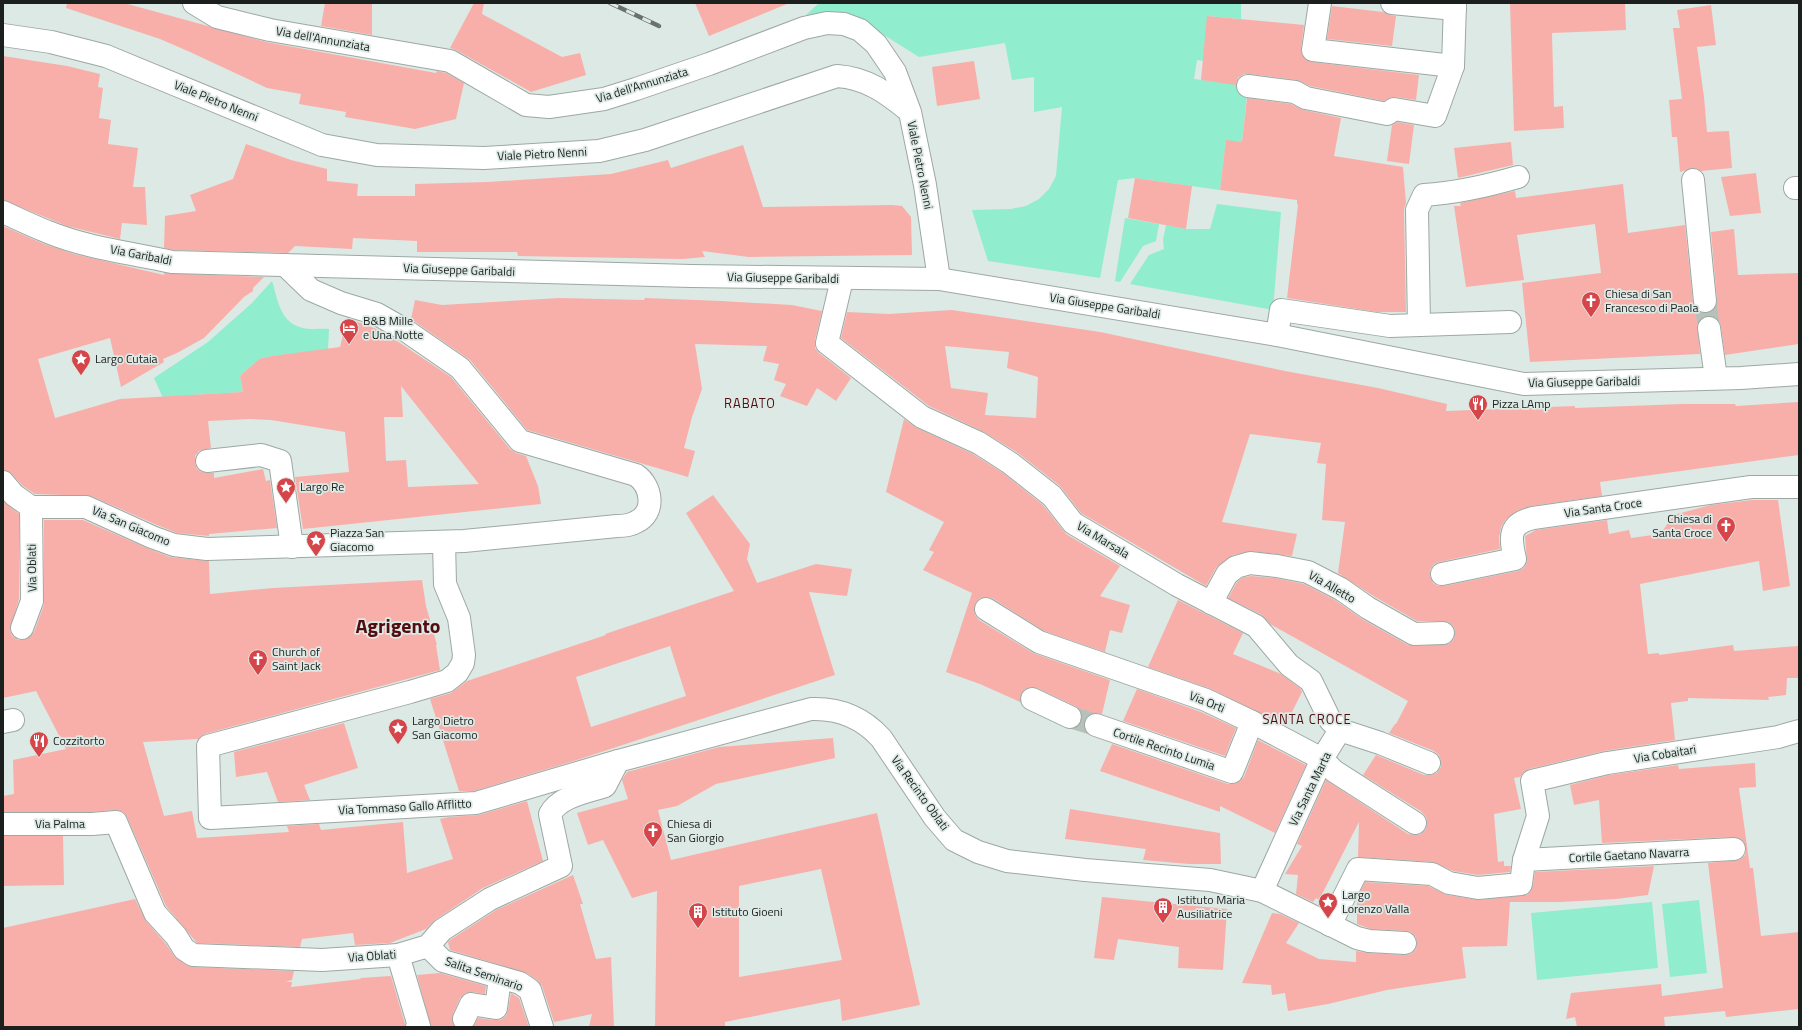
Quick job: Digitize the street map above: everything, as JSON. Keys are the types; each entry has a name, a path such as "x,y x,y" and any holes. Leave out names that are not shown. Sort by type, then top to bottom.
{"street":[{"name":"Via dell'Annunziata","path":"194,3 217,17 270,30 450,61 526,105 549,108 604,99 636,89 709,64 804,28 827,23 844,24 860,30 876,44 895,72 910,112"},
{"path":"1320,3 1313,50 1453,66"},
{"path":"1248,86 1295,92 1306,98 1387,114 1394,109 1435,116 1453,66 1455,6 1392,3"},
{"name":"Viale Pietro Nenni","path":"3,35 51,42 106,56 322,145 377,155 484,158 599,151 645,140 837,76 852,77 884,91 910,112 925,185 939,279"},
{"path":"1419,325 1416,210 1424,195 1448,194 1492,185 1518,177"},
{"path":"1693,180 1705,301"},
{"name":"Via Garibaldi","path":"3,212 49,233 96,246 172,262 285,265"},
{"path":"207,461 261,455 280,461 292,547 444,542 575,532 629,525 641,519 646,513 650,498 646,483 636,475 520,441 460,368 405,330 377,314 341,303 311,290 285,265"},
{"name":"Via Giuseppe Garibaldi","path":"285,265 842,279 939,279 1277,335 1524,384 1799,374"},
{"name":"Via Marsala","path":"842,279 826,343 922,417 979,443 1010,463 1052,496 1073,523 1211,603 1256,626 1289,665 1311,681 1330,720 1340,730"},
{"path":"1277,335 1281,310 1390,326 1510,322"},
{"path":"1709,328 1716,378"},
{"path":"3,482 14,495 30,507"},
{"name":"Via Santa Croce","path":"1442,574 1514,559 1511,540 1512,532 1524,520 1751,487 1799,487"},
{"name":"Via San Giacomo","path":"30,507 86,507 152,537 174,545 207,549 292,547"},
{"name":"Via Oblati","path":"22,628 32,600 30,507"},
{"name":"Via Tommaso Gallo Afflitto","path":"444,542 445,584 459,618 464,655 463,663 457,673 447,681 410,692 208,746 210,818 432,805 476,804 618,762"},
{"name":"Via Alletto","path":"1211,603 1227,574 1236,567 1250,563 1277,566 1308,572 1341,589 1368,608 1414,634 1442,633"},
{"name":"Via Orti","path":"986,609 1039,642 1206,700 1252,722 1322,759 1334,771 1415,823"},
{"path":"1032,699 1070,716"},
{"name":"Via Recinto Oblati","path":"618,762 811,708 827,708 854,716 873,729 881,738 935,818 954,840 978,852 1007,861 1085,870 1210,880 1262,891 1330,925"},
{"name":"Cortile Recinto Lumia","path":"1096,725 1232,772 1252,722"},
{"path":"1340,730 1429,763"},
{"name":"Via Santa Marta","path":"1262,891 1322,759 1340,730"},
{"name":"Via Cobaitari","path":"1524,860 1538,816 1532,781 1607,763 1778,737 1799,731"},
{"path":"428,946 442,930 490,899 561,866 550,814 553,808 561,802 605,786 618,762"},
{"name":"Via Oblati","path":"116,822 155,914 176,936 184,949 193,955 322,960 401,965 428,946"},
{"name":"Via Palma","path":"3,824 92,824 116,822"},
{"name":"Cortile Gaetano Navarra","path":"1524,860 1734,849"},
{"path":"1405,943 1369,941 1357,938 1330,925 1358,869 1432,874 1449,883 1478,888 1521,884 1524,860"},
{"name":"Salita Seminario","path":"428,946 442,962 520,983 530,990 542,1027"},
{"path":"401,965 419,1026 416,1027"},
{"path":"464,1019 471,1004 496,1008 500,978"}],"green space":[{"path":"819,3 1241,3 1241,19 1207,16 1231,65 1197,60 1194,79 1242,85 1247,95 1242,142 1226,141 1220,190 1135,178 1118,180 1100,278 988,261 972,210 1011,209 1026,206 1039,199 1049,189 1056,176 1062,107 1034,112 1034,77 1012,80 1005,43 919,57 857,18 827,13 806,15"},
{"path":"1217,204 1281,212 1273,310 1130,284 1149,255 1164,249 1163,240 1166,225 1186,229 1210,229"},
{"path":"1125,218 1159,224 1156,241 1143,246 1120,282 1115,281"},
{"path":"272,281 278,303 289,321 303,328 329,329 328,350 272,356 259,359 240,376 243,392 191,395 164,400 154,378 208,342 252,303"},
{"path":"1699,900 1707,973 1670,977 1662,904"},
{"path":"1652,902 1658,968 1537,980 1531,913"}],"building":[{"path":"67,3 124,3 266,42 436,73 437,71 446,73 464,83 456,119 415,129 345,117 346,112 299,104 301,94 267,88 160,39 66,8"},
{"path":"325,3 372,3 372,35 321,26"},
{"path":"474,3 484,3 482,14 562,57 580,53 586,75 531,92 450,48"},
{"path":"695,3 787,3 787,4 709,36"},
{"path":"1510,3 1625,3 1626,30 1552,33 1554,107 1563,106 1564,128 1514,131"},
{"path":"1711,5 1716,45 1697,47 1707,132 1729,131 1732,168 1701,171 1692,168 1680,172 1677,137 1672,137 1669,100 1682,99 1673,28 1680,28 1677,10"},
{"path":"1332,6 1383,12 1396,16 1392,46 1327,39"},
{"path":"1207,16 1304,25 1301,49 1302,55 1306,60 1419,75 1416,100 1391,97 1384,101 1310,86 1297,80 1250,74 1244,74 1238,78 1236,85 1201,80"},
{"path":"3,56 67,66 100,74 98,87 103,88 99,118 111,120 108,144 138,148 133,187 145,187 147,225 122,223 120,239 67,226 3,200"},
{"path":"974,61 980,99 937,106 932,67"},
{"path":"1247,98 1291,104 1304,110 1341,118 1334,156 1403,167 1406,203 1404,210 1406,312 1377,312 1287,298 1298,205 1297,200 1220,190 1226,140 1242,142"},
{"path":"1397,122 1414,125 1409,164 1387,161 1392,125"},
{"path":"1511,142 1513,165 1458,178 1454,148"},
{"path":"246,144 291,160 327,169 327,181 358,184 357,196 415,196 415,184 488,182 611,174 668,160 671,168 743,145 763,207 902,206 911,217 912,255 749,257 702,251 705,257 682,259 518,256 517,252 417,252 417,241 353,238 352,249 295,246 288,253 173,250 164,248 165,216 196,211 190,195 233,179"},
{"path":"1756,173 1761,213 1730,216 1721,177"},
{"path":"1135,178 1192,186 1186,229 1128,218"},
{"path":"1623,184 1628,233 1685,225 1693,302 1695,308 1700,312 1706,313 1712,311 1716,306 1717,300 1711,232 1734,229 1738,275 1799,273 1799,344 1725,355 1719,321 1714,317 1708,316 1701,318 1697,324 1700,354 1530,362 1522,283 1601,273 1595,224 1517,235 1524,280 1466,287 1454,206 1461,206 1460,203 1515,191 1516,198"},
{"path":"3,226 44,244 74,254 164,275 164,273 264,277 253,288 253,291 244,297 204,338 163,359 164,362 121,387 110,338 38,359 55,418 120,399 243,392 240,376 259,359 340,347 347,318 382,331 451,377 510,449 516,453 526,456 538,486 541,504 303,529 295,477 349,472 345,432 271,420 250,419 208,421 211,448 199,451 195,456 195,463 197,469 202,472 214,473 214,478 263,469 266,481 270,480 277,528 209,534 209,536 177,533 91,496 35,494 23,486 12,474 3,470","holes":["401,386 479,484 408,487 406,460 386,461 384,417 403,417"]},
{"path":"560,298 644,300 645,298 721,301 792,305 822,311 815,340 815,348 819,353 851,378 836,401 817,388 807,406 780,396 786,384 774,380 779,364 763,361 767,346 695,344 702,389 692,417 684,448 695,451 688,477 527,430 470,360 411,319 415,300 442,305"},
{"path":"952,310 1100,332 1285,371 1378,388 1447,404 1446,411 1682,404 1735,404 1736,406 1799,402 1799,455 1600,482 1602,496 1531,506 1519,510 1506,519 1501,527 1499,538 1500,549 1439,562 1434,564 1430,570 1430,576 1433,583 1438,586 1444,586 1518,571 1524,568 1527,562 1525,536 1536,530 1607,520 1609,534 1629,530 1631,538 1660,534 1671,519 1677,514 1711,505 1752,500 1778,500 1790,586 1763,591 1759,561 1640,584 1648,654 1659,653 1659,655 1733,645 1734,651 1799,646 1799,678 1787,678 1786,695 1768,697 1769,700 1688,698 1688,701 1671,703 1675,740 1604,751 1529,769 1520,777 1514,778 1521,809 1494,814 1498,862 1504,861 1504,866 1511,866 1510,872 1478,875 1453,871 1433,862 1358,857 1359,822 1319,900 1316,898 1313,902 1296,894 1298,875 1285,874 1302,846 1297,844 1326,780 1408,834 1415,835 1421,834 1426,829 1426,817 1422,812 1363,775 1376,755 1424,775 1437,773 1441,767 1441,761 1439,755 1434,751 1389,733 1396,724 1408,701 1270,624 1262,615 1228,598 1237,582 1242,578 1251,576 1275,578 1304,584 1335,600 1362,619 1408,645 1449,644 1454,639 1454,627 1449,622 1443,621 1417,621 1375,597 1338,573 1345,522 1322,520 1326,464 1317,463 1321,443 1250,434 1222,522 1297,534 1292,556 1251,551 1233,555 1216,568 1206,586 1081,513 1060,486 1018,453 984,432 929,406 841,338 847,312 889,314","holes":["945,346 1009,352 1007,368 1038,377 1036,418 985,415 988,393 951,388"]},
{"path":"904,419 917,428 973,454 1003,473 1043,505 1066,534 1120,566 1100,596 1130,605 1122,633 1110,630 1105,652 1044,631 992,598 980,598 976,602 974,608 975,615 979,620 1033,653 1110,680 1102,714 1094,713 1088,716 1084,721 1084,729 1078,727 1082,716 1080,710 1075,706 1037,688 1031,687 1025,689 1021,694 1020,702 980,684 946,672 972,593 923,570 934,552 929,550 944,522 886,492"},
{"path":"713,495 750,544 747,559 757,583 816,564 852,569 847,596 809,592 835,675 577,760 474,791 459,791 430,699 451,693 467,681 734,591 686,513","holes":["670,646 686,696 591,727 576,677"]},
{"path":"3,501 19,514 19,599 10,630 12,636 18,640 24,640 30,637 34,632 44,605 44,520 83,520 170,557 209,561 210,594 273,588 422,580 426,606 437,645 440,670 205,734 198,739 143,742 164,816 192,811 197,838 289,832 287,826 319,824 321,830 403,822 407,873 453,859 440,819 479,815 527,801 543,861 483,888 435,920 426,929 390,943 355,945 353,933 302,939 300,947 197,943 166,906 127,817 123,812 115,810 91,812 3,812 3,796 14,794 13,760 66,749 36,691 3,698"},
{"path":"1178,600 1243,633 1233,654 1281,674 1301,689 1302,692 1285,726 1211,689 1148,667"},
{"path":"1137,689 1201,712 1236,728 1225,756 1123,721"},
{"path":"344,723 358,768 304,785 310,800 278,802 267,772 236,777 234,752"},
{"name":"Istituto Gioeni","path":"833,738 835,758 716,784 677,806 658,810 671,860 877,813 920,1005 842,1021 840,999 725,1022 725,1027 655,1027 657,891 632,898 603,840 588,845 577,813 628,799 622,780 627,772 719,747","holes":["821,869 842,960 739,977 739,886"]},
{"path":"1258,740 1306,765 1275,833 1220,806 1220,812 1100,771 1112,744 1228,784 1235,784 1244,777"},
{"path":"1755,763 1756,787 1739,788 1750,868 1753,868 1761,936 1799,932 1799,1009 1726,1017 1725,1011 1664,1017 1665,1027 1577,1027 1575,1017 1566,1019 1571,993 1661,984 1662,996 1723,988 1708,863 1740,860 1745,855 1746,849 1744,842 1739,838 1733,837 1602,843 1599,800 1574,805 1570,785 1609,775 1678,765 1679,769"},
{"path":"1070,809 1220,833 1221,864 1189,864 1143,860 1146,849 1065,839"},
{"path":"3,836 63,836 64,885 3,886"},
{"path":"1654,866 1648,895 1616,899 1560,902 1510,902 1507,946 1462,947 1466,978 1387,990 1328,1004 1288,1011 1285,993 1272,995 1271,985 1242,983 1272,913 1280,914 1299,923 1286,943 1319,959 1356,962 1356,951 1404,955 1411,954 1416,949 1417,943 1416,937 1411,932 1371,929 1357,924 1357,898 1365,882 1428,886 1447,895 1479,900 1527,895 1533,886 1535,872"},
{"path":"573,875 583,904 580,904 596,959 611,957 614,1027 589,1027 592,1014 554,1022 542,986 537,980 527,973 450,950 448,942 450,940 496,910"},
{"name":"Istituto Maria Ausiliatrice","path":"1102,897 1227,909 1223,970 1178,968 1179,947 1118,939 1114,960 1094,958"},
{"path":"135,899 146,921 166,944 174,956 186,965 192,967 294,971 292,980 286,982 292,982 291,987 361,979 360,978 391,976 405,1027 3,1027 3,928"},
{"path":"440,973 486,986 485,994 473,992 466,993 460,998 453,1014 452,1020 455,1027 431,1027 417,975"},
{"path":"511,993 519,998 529,1027 473,1027 478,1018 500,1020 506,1016"}],"tunnel":[{"path":"1705,301 1709,328"},
{"path":"1070,717 1096,725"}],"railway":[{"path":"610,3 659,26"}],"place":[{"name":"Chiesa di San Francesco di Paola","path":"1591,318"},
{"name":"B&B Mille e Una Notte","path":"349,345"},
{"name":"Largo Cutaia","path":"81,376"},
{"name":"Pizza LAmp","path":"1478,421"},
{"name":"Largo Re","path":"286,504"},
{"name":"Chiesa di Santa Croce","path":"1726,543"},
{"name":"Piazza San Giacomo","path":"316,557"},
{"name":"Church of Saint Jack","path":"258,676"},
{"name":"Largo Dietro San Giacomo","path":"398,745"},
{"name":"Cozzitorto","path":"39,758"},
{"name":"Chiesa di San Giorgio","path":"653,848"},
{"name":"Largo Lorenzo Valla","path":"1328,919"},
{"name":"Istituto Maria Ausiliatrice","path":"1163,924"},
{"name":"Istituto Gioeni","path":"698,929"}],"district":[{"name":"RABATO","path":"750,403"},
{"name":"Agrigento","path":"398,626"},
{"name":"SANTA CROCE","path":"1307,719"}]}
